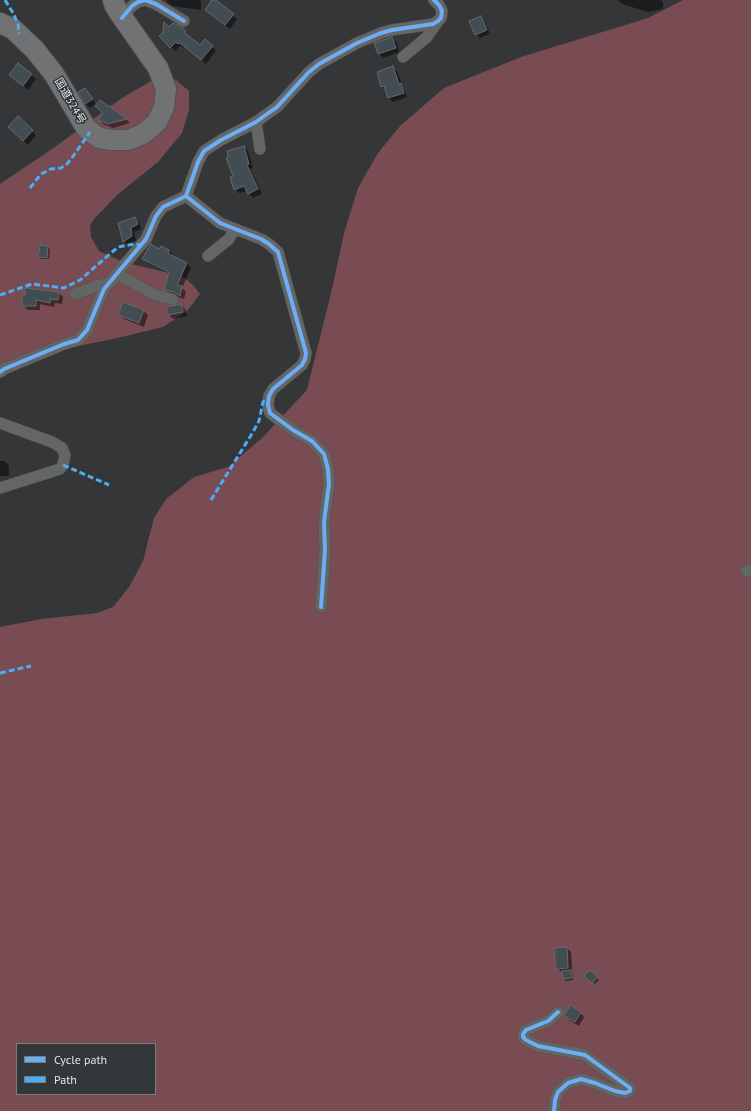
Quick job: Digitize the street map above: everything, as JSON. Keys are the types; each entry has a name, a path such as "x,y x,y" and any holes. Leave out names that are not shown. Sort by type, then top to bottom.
{"highway":[{"name":"国道324号","path":"0,23 13,29 35,50 54,74 86,128 99,138 121,141 128,140 143,134 157,122 164,107 166,89 158,68 122,18 115,6 114,0"}],"street":[{"path":"122,18 132,6 145,0 156,4 184,21"},
{"path":"404,57 427,37 441,18 442,11 434,0"},
{"path":"0,372 64,344 78,340 87,330 104,289 146,240 156,216 163,207 186,196 198,162 204,152 221,140 256,122 277,107 309,72 319,64 357,43 392,30 438,22"},
{"path":"256,122 260,149"},
{"path":"186,196 220,223 261,239 278,252 306,353 306,359 302,365 274,389 269,396 268,405 270,413 293,430 312,441 324,454 328,469 329,484 324,522 325,550 321,607"},
{"path":"208,256 228,238 235,229"},
{"path":"117,274 155,294 172,299"},
{"path":"75,294 102,284 106,286"},
{"path":"0,423 52,442 62,448 65,455 63,465 60,469 0,488"},
{"path":"554,1111 555,1100 558,1092 568,1083 581,1080 595,1083 614,1091 625,1093 630,1091 630,1088 585,1054 538,1046 523,1037 526,1030 548,1021 558,1012"}],"shaded area":[{"path":"683,0 751,0 751,1111 0,1111 0,627 41,619 97,613 113,607 129,587 143,561 154,518 166,499 194,477 228,467 262,438 307,390 344,233 358,188 378,153 400,126 444,88 521,57 648,18"},
{"path":"163,74 176,80 189,91 189,110 182,133 158,162 117,195 95,218 90,225 91,237 99,251 123,262 182,276 193,285 200,294 188,310 163,327 113,339 13,359 0,366 0,184 52,149 122,98"}],"building":[{"path":"212,0 216,0 234,14 225,25 205,10"},
{"path":"481,16 487,30 475,35 469,21"},
{"path":"164,22 169,27 173,23 182,27 186,32 185,33 200,45 205,39 213,46 201,60 180,43 178,44 176,42 170,48 159,36 163,33"},
{"path":"392,37 396,48 378,54 374,43"},
{"path":"18,63 32,74 23,86 9,75"},
{"path":"393,66 399,84 401,83 404,93 388,98 384,86 381,87 377,72"},
{"path":"85,88 93,99 85,104 78,92"},
{"path":"100,100 127,119 108,124 98,120 103,113 95,106"},
{"path":"18,116 33,130 23,141 8,127"},
{"path":"244,146 249,164 247,165 258,189 248,194 244,186 234,190 230,177 233,176 226,158 228,157 227,151"},
{"path":"135,217 138,224 131,228 132,236 123,242 118,223"},
{"path":"151,244 159,249 161,246 169,250 168,253 187,263 177,285 182,286 180,296 174,292 164,290 169,272 142,259"},
{"path":"40,245 48,246 47,258 38,257"},
{"path":"25,288 59,292 58,300 50,299 50,303 36,300 36,306 22,306 22,295 25,295"},
{"path":"123,302 144,310 139,323 118,315"},
{"path":"181,304 183,312 168,315 166,307"},
{"path":"567,947 568,968 556,969 554,948"},
{"path":"571,970 572,978 563,979 562,971"},
{"path":"590,970 598,977 592,983 584,976"},
{"path":"570,1005 581,1012 575,1022 564,1016"}],"marked path":[{"path":"5,0 18,24 19,34"},
{"path":"30,188 41,174 51,169 61,168 67,164 90,132"},
{"path":"0,295 32,284 64,288 80,280 118,247 134,244 141,245"},
{"path":"211,500 259,421 263,402 266,399"},
{"path":"63,465 109,485"},
{"path":"0,673 31,666"}],"cycle path":[{"path":"122,18 132,6 145,0 156,4 184,21"},
{"path":"0,372 64,344 78,340 87,330 104,289 146,239 156,216 163,207 186,196 198,162 204,151 221,140 256,122 277,107 309,72 319,64 357,43 381,33 433,24 438,21 441,18 442,11 434,0"},
{"path":"186,196 220,223 261,239 278,252 306,353 302,365 273,389 269,396 268,405 270,413 293,430 312,441 324,454 328,469 329,484 324,522 325,550 321,607"},
{"path":"554,1111 555,1100 558,1092 568,1083 581,1079 615,1091 625,1093 630,1091 630,1088 585,1055 538,1046 523,1037 526,1030 548,1021 558,1012"}]}
